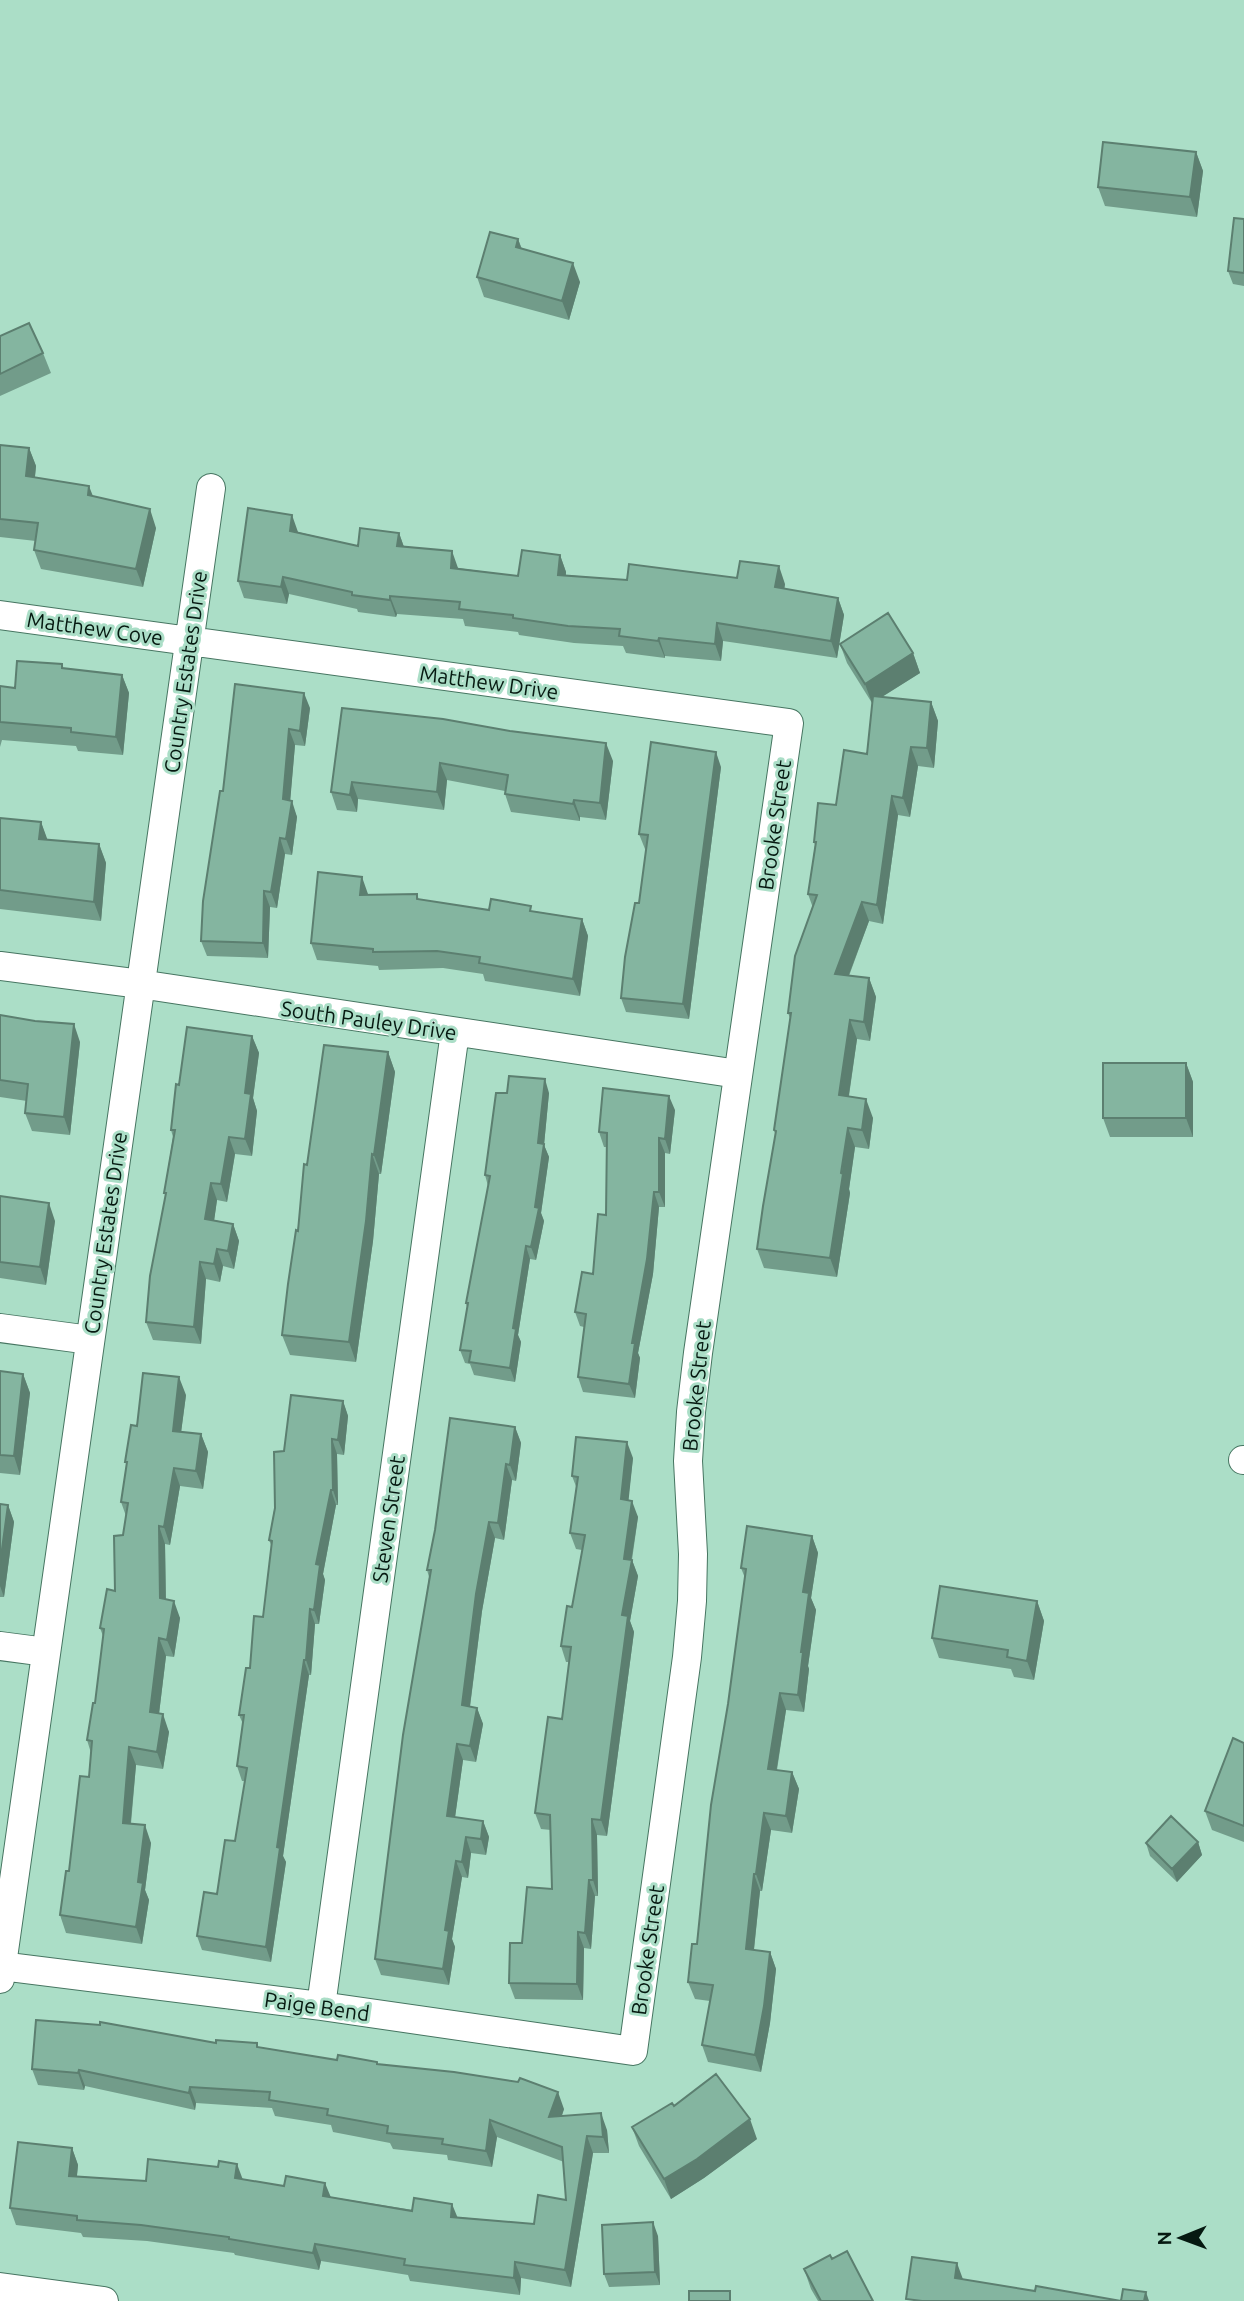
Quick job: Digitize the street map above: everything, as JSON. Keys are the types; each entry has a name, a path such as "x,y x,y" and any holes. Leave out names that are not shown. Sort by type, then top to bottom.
{"street":[{"name":"Country Estates Drive","path":"1,1970 211,488"},
{"name":"Matthew Cove","path":"0,615 189,641"},
{"name":"Matthew Drive","path":"189,641 789,723"},
{"name":"Brooke Street","path":"633,2051 687,1657 693,1554 688,1461 691,1412 789,723"},
{"name":"South Pauley Drive","path":"0,966 738,1074"},
{"name":"Steven Street","path":"321,2006 455,1032"},
{"path":"0,1328 90,1340"},
{"path":"0,1646 46,1652"},
{"name":"Paige Bend","path":"1,1970 321,2006 633,2051"},
{"path":"0,2287 104,2301"}],"building":[{"path":"1103,142 1196,152 1190,197 1098,187"},
{"path":"1234,218 1244,219 1244,273 1228,271"},
{"path":"490,232 518,239 516,247 573,263 562,301 477,277"},
{"path":"29,323 43,353 0,374 0,336"},
{"path":"0,445 29,448 26,476 89,486 88,495 150,509 136,569 34,550 38,523 0,519"},
{"path":"248,508 292,515 290,531 358,546 360,528 399,533 397,546 452,551 451,568 518,576 522,550 560,555 558,575 627,580 629,564 737,578 740,561 779,566 775,587 838,598 831,641 717,623 715,644 659,638 658,641 619,636 620,629 568,626 513,618 513,615 459,609 460,602 390,596 390,600 352,595 352,592 283,577 281,587 238,581"},
{"path":"888,613 913,653 865,684 840,644"},
{"path":"17,661 62,664 62,668 122,675 116,737 71,732 71,728 0,722 0,686 15,688"},
{"path":"235,684 304,693 300,731 289,729 283,799 292,801 286,839 280,838 271,892 264,891 263,943 201,941 203,901 220,791 223,791"},
{"path":"873,696 931,702 927,748 911,747 903,798 892,796 877,905 862,902 835,974 869,978 864,1022 850,1020 839,1095 866,1099 862,1130 848,1128 830,1258 757,1249 776,1131 774,1130 791,1013 788,1013 795,956 817,895 808,894 816,842 818,803 836,805 844,750 867,754"},
{"path":"342,708 443,719 510,731 606,743 600,803 574,800 573,804 505,794 508,775 440,763 437,792 352,782 350,795 331,792"},
{"path":"651,742 716,752 683,1004 621,998 625,957 635,903 639,903 648,835 639,834"},
{"path":"0,818 41,822 39,839 99,844 94,902 0,890"},
{"path":"318,872 362,877 360,895 417,894 417,899 489,910 491,899 531,906 530,911 582,919 573,979 479,963 480,957 437,951 373,952 373,949 311,943"},
{"path":"0,1015 74,1024 64,1117 25,1113 28,1084 0,1080"},
{"path":"187,1027 252,1036 245,1093 251,1094 245,1139 229,1137 221,1184 211,1183 205,1219 233,1224 228,1251 217,1249 214,1264 200,1262 194,1327 146,1322 150,1276 175,1130 171,1130 176,1084 179,1085"},
{"path":"324,1045 388,1052 374,1155 372,1154 366,1221 349,1342 282,1335 296,1230 298,1231 304,1164 307,1165"},
{"path":"1103,1063 1186,1063 1186,1118 1103,1118"},
{"path":"509,1076 545,1079 538,1143 544,1144 535,1207 539,1208 531,1247 526,1246 513,1328 516,1329 510,1368 469,1362 471,1351 460,1350 490,1176 485,1175 496,1093 507,1093"},
{"path":"603,1088 669,1096 665,1139 659,1138 659,1192 654,1192 647,1259 632,1343 635,1343 629,1384 578,1377 586,1314 575,1312 582,1272 593,1274 598,1214 606,1215 607,1133 599,1132"},
{"path":"0,1196 49,1203 40,1267 0,1262"},
{"path":"0,1371 23,1374 14,1456 0,1455"},
{"path":"143,1373 179,1377 173,1431 201,1434 196,1471 174,1468 164,1527 159,1526 160,1598 174,1601 167,1640 159,1638 150,1712 163,1714 157,1752 129,1747 123,1823 145,1825 138,1882 143,1883 136,1927 60,1915 66,1871 69,1871 80,1776 89,1777 92,1741 87,1740 95,1703 104,1629 100,1628 107,1589 115,1591 114,1536 123,1535 128,1503 121,1502 125,1462 131,1425 137,1426"},
{"path":"291,1395 343,1401 338,1440 332,1439 333,1490 316,1564 320,1565 314,1610 310,1609 306,1660 277,1847 280,1848 266,1947 197,1936 204,1892 217,1894 225,1840 235,1841 247,1768 237,1766 244,1715 239,1715 246,1668 250,1668 254,1616 263,1617 272,1541 269,1540 275,1508 274,1452 284,1451"},
{"path":"450,1418 515,1427 510,1465 506,1464 498,1523 489,1522 476,1594 462,1705 477,1708 470,1746 457,1744 447,1816 483,1821 481,1839 466,1837 462,1862 456,1861 445,1930 449,1931 443,1969 375,1959 403,1735 431,1570 427,1570"},
{"path":"576,1437 627,1442 621,1499 632,1501 624,1559 632,1560 622,1615 628,1616 601,1820 592,1819 593,1880 589,1880 585,1933 578,1932 577,1984 509,1983 510,1943 522,1943 527,1887 552,1889 550,1815 535,1813 548,1717 562,1719 571,1647 561,1646 567,1606 572,1607 585,1535 570,1533 578,1477 572,1476"},
{"path":"0,1504 8,1505 0,1564"},
{"path":"747,1526 812,1536 803,1592 809,1593 798,1695 780,1693 768,1769 792,1772 786,1816 764,1813 754,1874 746,1949 770,1952 755,2055 702,2045 713,1985 688,1982 692,1944 697,1944 711,1805 746,1569 741,1568"},
{"path":"940,1586 1037,1601 1027,1661 1007,1657 1008,1650 932,1638"},
{"path":"1233,1738 1244,1743 1244,1826 1205,1811"},
{"path":"1171,1816 1198,1842 1172,1869 1146,1843"},
{"path":"36,2020 100,2025 100,2022 216,2043 216,2040 257,2043 257,2047 337,2060 338,2055 377,2064 518,2082 520,2078 558,2092 549,2117 601,2113 603,2137 587,2136 565,2270 515,2262 514,2278 404,2265 405,2259 315,2244 313,2253 229,2237 141,2225 77,2220 77,2216 10,2208 18,2142 72,2148 69,2176 146,2181 148,2159 218,2167 219,2161 237,2164 235,2178 284,2186 286,2176 325,2183 323,2196 412,2211 414,2198 452,2204 451,2217 534,2224 538,2195 566,2200 562,2147 490,2120 486,2151 442,2144 443,2139 387,2133 388,2126 327,2115 328,2109 269,2100 270,2092 190,2087 189,2093 79,2070 78,2073 32,2069"},
{"path":"716,2074 750,2119 697,2159 664,2179 632,2127 672,2103 674,2106"},
{"path":"653,2222 655,2272 604,2274 602,2225"},
{"path":"847,2251 873,2301 821,2301 804,2269 830,2255 832,2259"},
{"path":"912,2257 957,2263 955,2278 1035,2291 1036,2286 1121,2301 906,2299"},
{"path":"1123,2289 1146,2292 1144,2301 1121,2301"},
{"path":"689,2291 730,2291 730,2301 689,2301"}]}
